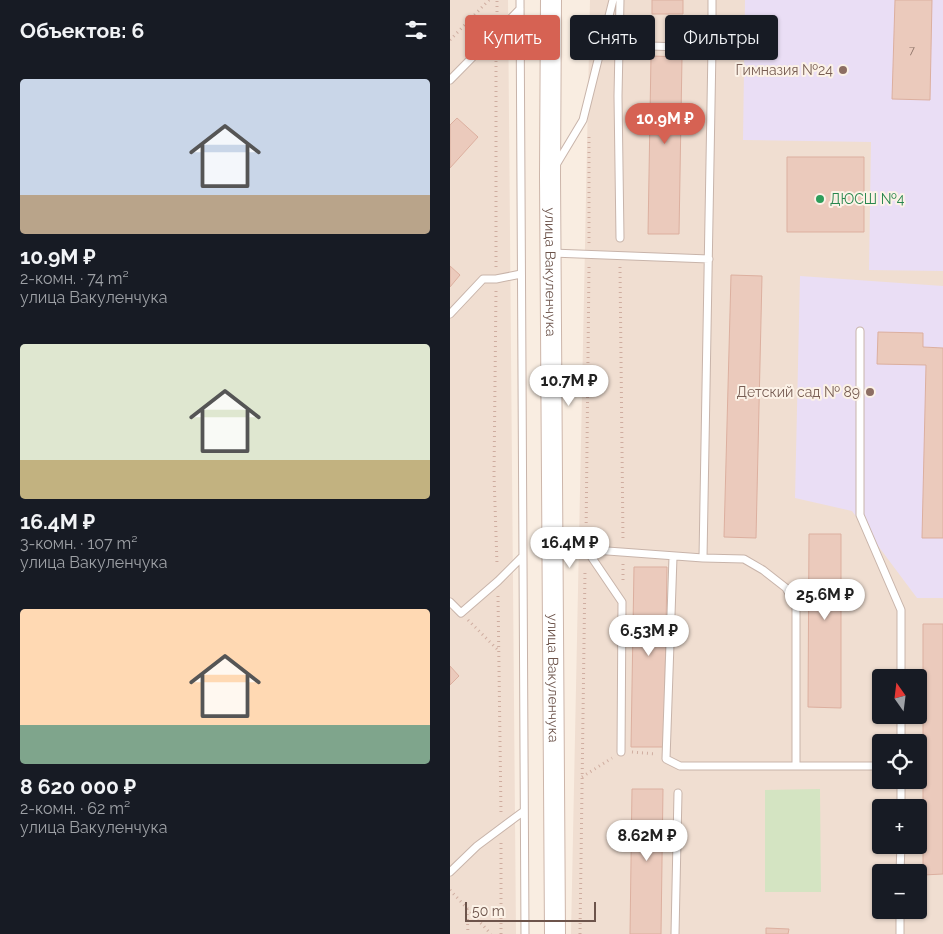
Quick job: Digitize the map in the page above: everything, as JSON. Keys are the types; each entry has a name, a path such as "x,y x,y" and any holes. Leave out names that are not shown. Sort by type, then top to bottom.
{"main road":[{"name":"улица Вакуленчука","path":"552,0 550,252 555,934"}],"lane":[{"path":"520,0 525,934"},
{"path":"550,176 583,120 613,0"},
{"path":"620,0 620,15"},
{"path":"712,0 712,15"},
{"path":"514,15 520,9"},
{"path":"452,75 468,60"},
{"path":"619,60 620,238"},
{"path":"703,558 712,60"},
{"path":"550,252 709,259"},
{"path":"450,314 483,279 496,279 521,274"},
{"path":"860,331 860,514 901,610 901,669"},
{"path":"552,547 703,558 744,559 763,570 786,588 796,607 796,766"},
{"path":"586,549 622,602 621,752"},
{"path":"673,556 666,759 680,766 872,766"},
{"path":"450,602 461,613 522,557"},
{"path":"675,934 678,792"},
{"path":"450,872 478,846 524,812"},
{"path":"900,919 900,934"}],"path":[{"path":"450,40 489,0"},
{"path":"497,0 497,15"},
{"path":"496,60 494,475 498,581 501,934"},
{"path":"580,934 581,777 589,384 589,127"},
{"path":"620,254 622,602"},
{"path":"461,613 499,651"},
{"path":"581,777 621,752 666,754"},
{"path":"450,890 491,934"},
{"path":"467,908 468,934"}],"shaded area":[{"path":"450,0 508,0 508,15 465,15 465,60 509,60 516,934 450,934"},
{"path":"590,0 943,0 943,934 571,934 589,60 655,60 655,15 590,15"},
{"name":"Гимназия №24","path":"745,0 943,0 943,271 869,270 871,142 743,140 744,60 778,60 778,15 745,15"},
{"name":"Детский сад № 89","path":"800,276 943,286 943,598 917,598 852,511 795,498"}],"green space":[{"path":"820,789 821,892 765,892 765,790"}],"building":[{"path":"652,0 683,0 683,14 652,14"},
{"path":"895,0 932,0 930,100 892,99"},
{"path":"655,56 665,56 665,60 682,60 679,234 648,234 651,60 655,60"},
{"path":"457,118 478,137 450,168 450,125"},
{"path":"787,157 864,157 864,232 787,232"},
{"path":"450,266 460,275 450,287"},
{"path":"731,275 762,276 756,538 724,537"},
{"path":"878,332 923,333 923,347 943,348 943,538 922,538 926,365 877,364"},
{"path":"809,534 841,534 841,708 808,707"},
{"path":"634,567 667,567 664,747 631,747"},
{"path":"923,624 943,624 943,874 927,875 927,864 923,864 923,854 927,854 927,799 923,799 923,789 927,789 927,734 923,734 923,724 928,724 928,669 923,669"},
{"path":"450,666 459,676 450,685"},
{"path":"632,789 663,789 661,934 630,934"},
{"path":"766,928 789,929 788,934 766,934"}],"place":[{"name":"Гимназия №24","path":"843,70"},
{"name":"ДЮСШ №4","path":"820,199"},
{"name":"Детский сад № 89","path":"870,392"}]}
